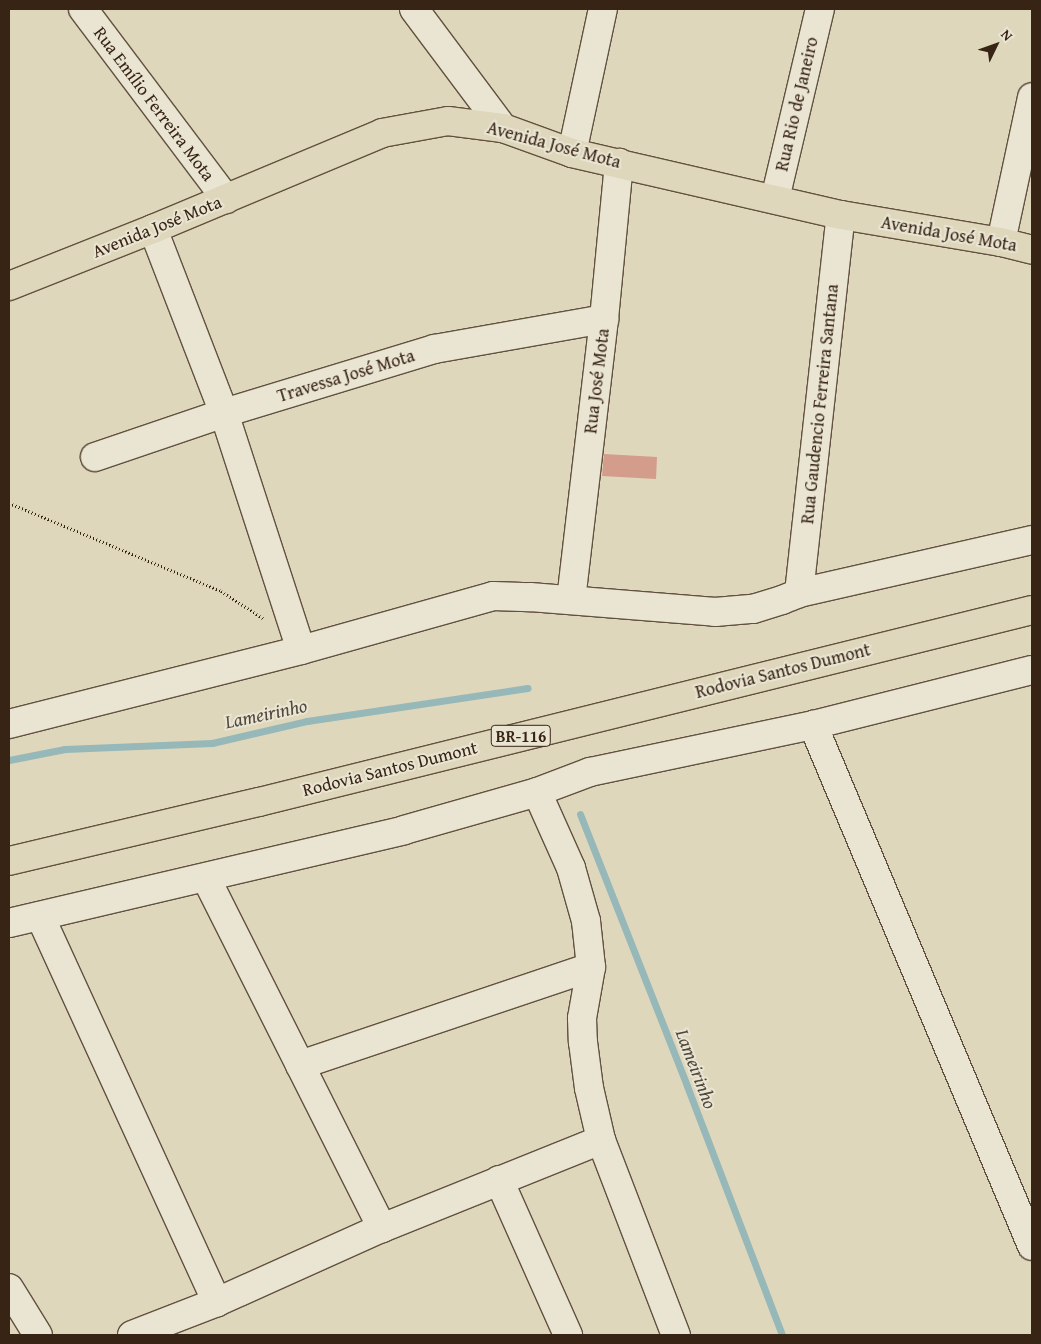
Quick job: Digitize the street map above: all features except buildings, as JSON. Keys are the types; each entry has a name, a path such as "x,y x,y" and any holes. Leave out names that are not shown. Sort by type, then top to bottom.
{"main road":[{"name":"Avenida José Mota","path":"9,286 153,229 382,133 448,121 503,128 572,153 619,162 841,215 1001,242 1032,250"},
{"name":"Rodovia Santos Dumont","path":"9,861 259,802 1032,610"}],"street":[{"name":"Rua Emílio Ferreira Mota","path":"83,9 226,199"},
{"path":"414,9 503,128"},
{"path":"572,153 603,9"},
{"name":"Rua Rio de Janeiro","path":"775,199 820,9"},
{"path":"1001,242 1032,97"},
{"name":"Rua José Mota","path":"571,600 604,319 619,162"},
{"name":"Rua Gaudencio Ferreira Santana","path":"799,592 841,215"},
{"path":"153,229 224,413 301,650"},
{"name":"Travessa José Mota","path":"95,457 224,413 434,349 604,319"},
{"path":"9,724 301,650 493,596 571,600 623,606 715,612 753,609 782,600 799,592 1032,540"},
{"path":"9,923 404,830 537,792 590,772 813,725 1032,670"},
{"path":"813,725 1032,1246"},
{"path":"537,792 571,868 586,921 591,967 582,1018 583,1042 588,1088 601,1140 676,1335"},
{"path":"206,878 382,1228"},
{"path":"40,916 217,1302"},
{"path":"300,1065 591,967"},
{"path":"132,1335 217,1302 382,1228 601,1140"},
{"path":"498,1180 568,1335"},
{"path":"9,1288 38,1335"}],"path":[{"path":"9,503 221,591 266,621"}],"waterway":[{"name":"Lameirinho","path":"9,760 65,749 212,743 307,721 528,688"},
{"name":"Lameirinho","path":"580,814 782,1335"}]}
